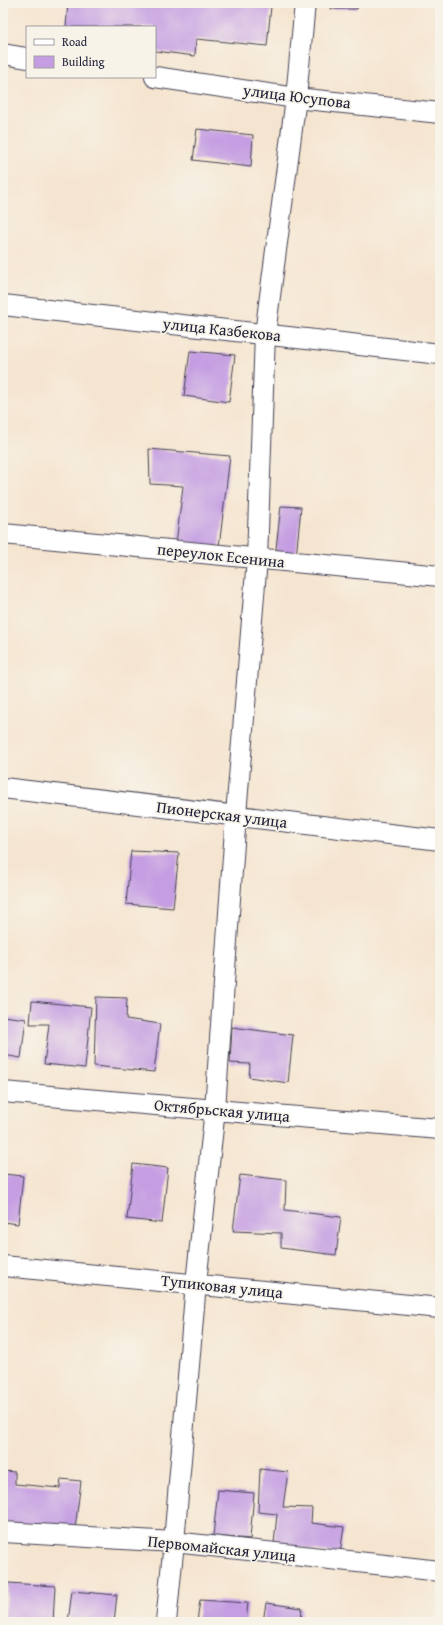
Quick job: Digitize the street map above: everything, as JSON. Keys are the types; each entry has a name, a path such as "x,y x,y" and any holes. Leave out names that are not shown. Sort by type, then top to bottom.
{"street":[{"path":"166,1622 196,1283 215,1109 236,815 257,559 266,334 296,98 305,3"},
{"path":"3,54 26,58"},
{"name":"улица Юсупова","path":"156,77 296,98 440,113"},
{"name":"улица Казбекова","path":"3,305 440,354"},
{"name":"переулок Есенина","path":"3,534 440,576"},
{"name":"Пионерская улица","path":"3,788 440,840"},
{"name":"Октябрьская улица","path":"3,1092 215,1109 440,1130"},
{"name":"Тупиковая улица","path":"3,1266 196,1283 440,1308"},
{"name":"Первомайская улица","path":"3,1532 174,1542 440,1571"}],"building":[{"path":"68,3 241,3 271,6 267,46 196,39 195,56 156,51 156,26 66,26"},
{"path":"332,3 358,3 357,9 331,9"},
{"path":"197,129 253,135 251,167 193,160"},
{"path":"190,351 235,355 229,402 184,396"},
{"path":"149,449 230,456 219,547 176,544 183,486 150,484"},
{"path":"281,506 301,507 296,558 275,557"},
{"path":"131,851 179,853 173,908 126,904"},
{"path":"96,997 127,998 126,1019 160,1024 154,1072 94,1066"},
{"path":"32,1001 91,1007 85,1068 44,1064 49,1024 30,1024"},
{"path":"3,1016 26,1019 21,1058 3,1055"},
{"path":"232,1027 293,1035 288,1083 249,1077 250,1064 230,1063"},
{"path":"133,1164 168,1168 162,1223 127,1219"},
{"path":"3,1174 23,1176 18,1224 3,1222"},
{"path":"240,1175 286,1180 285,1210 341,1217 336,1255 281,1248 281,1233 233,1231"},
{"path":"260,1469 288,1472 283,1507 312,1508 311,1523 344,1527 340,1554 274,1544 277,1514 258,1512"},
{"path":"3,1471 15,1472 15,1484 60,1488 61,1479 81,1481 75,1529 3,1523"},
{"path":"218,1490 254,1493 250,1539 213,1536"},
{"path":"8,1583 55,1586 53,1622 4,1622"},
{"path":"72,1591 117,1595 114,1622 68,1622"},
{"path":"200,1600 248,1603 246,1622 197,1622"},
{"path":"266,1603 302,1608 301,1622 263,1622"}]}
